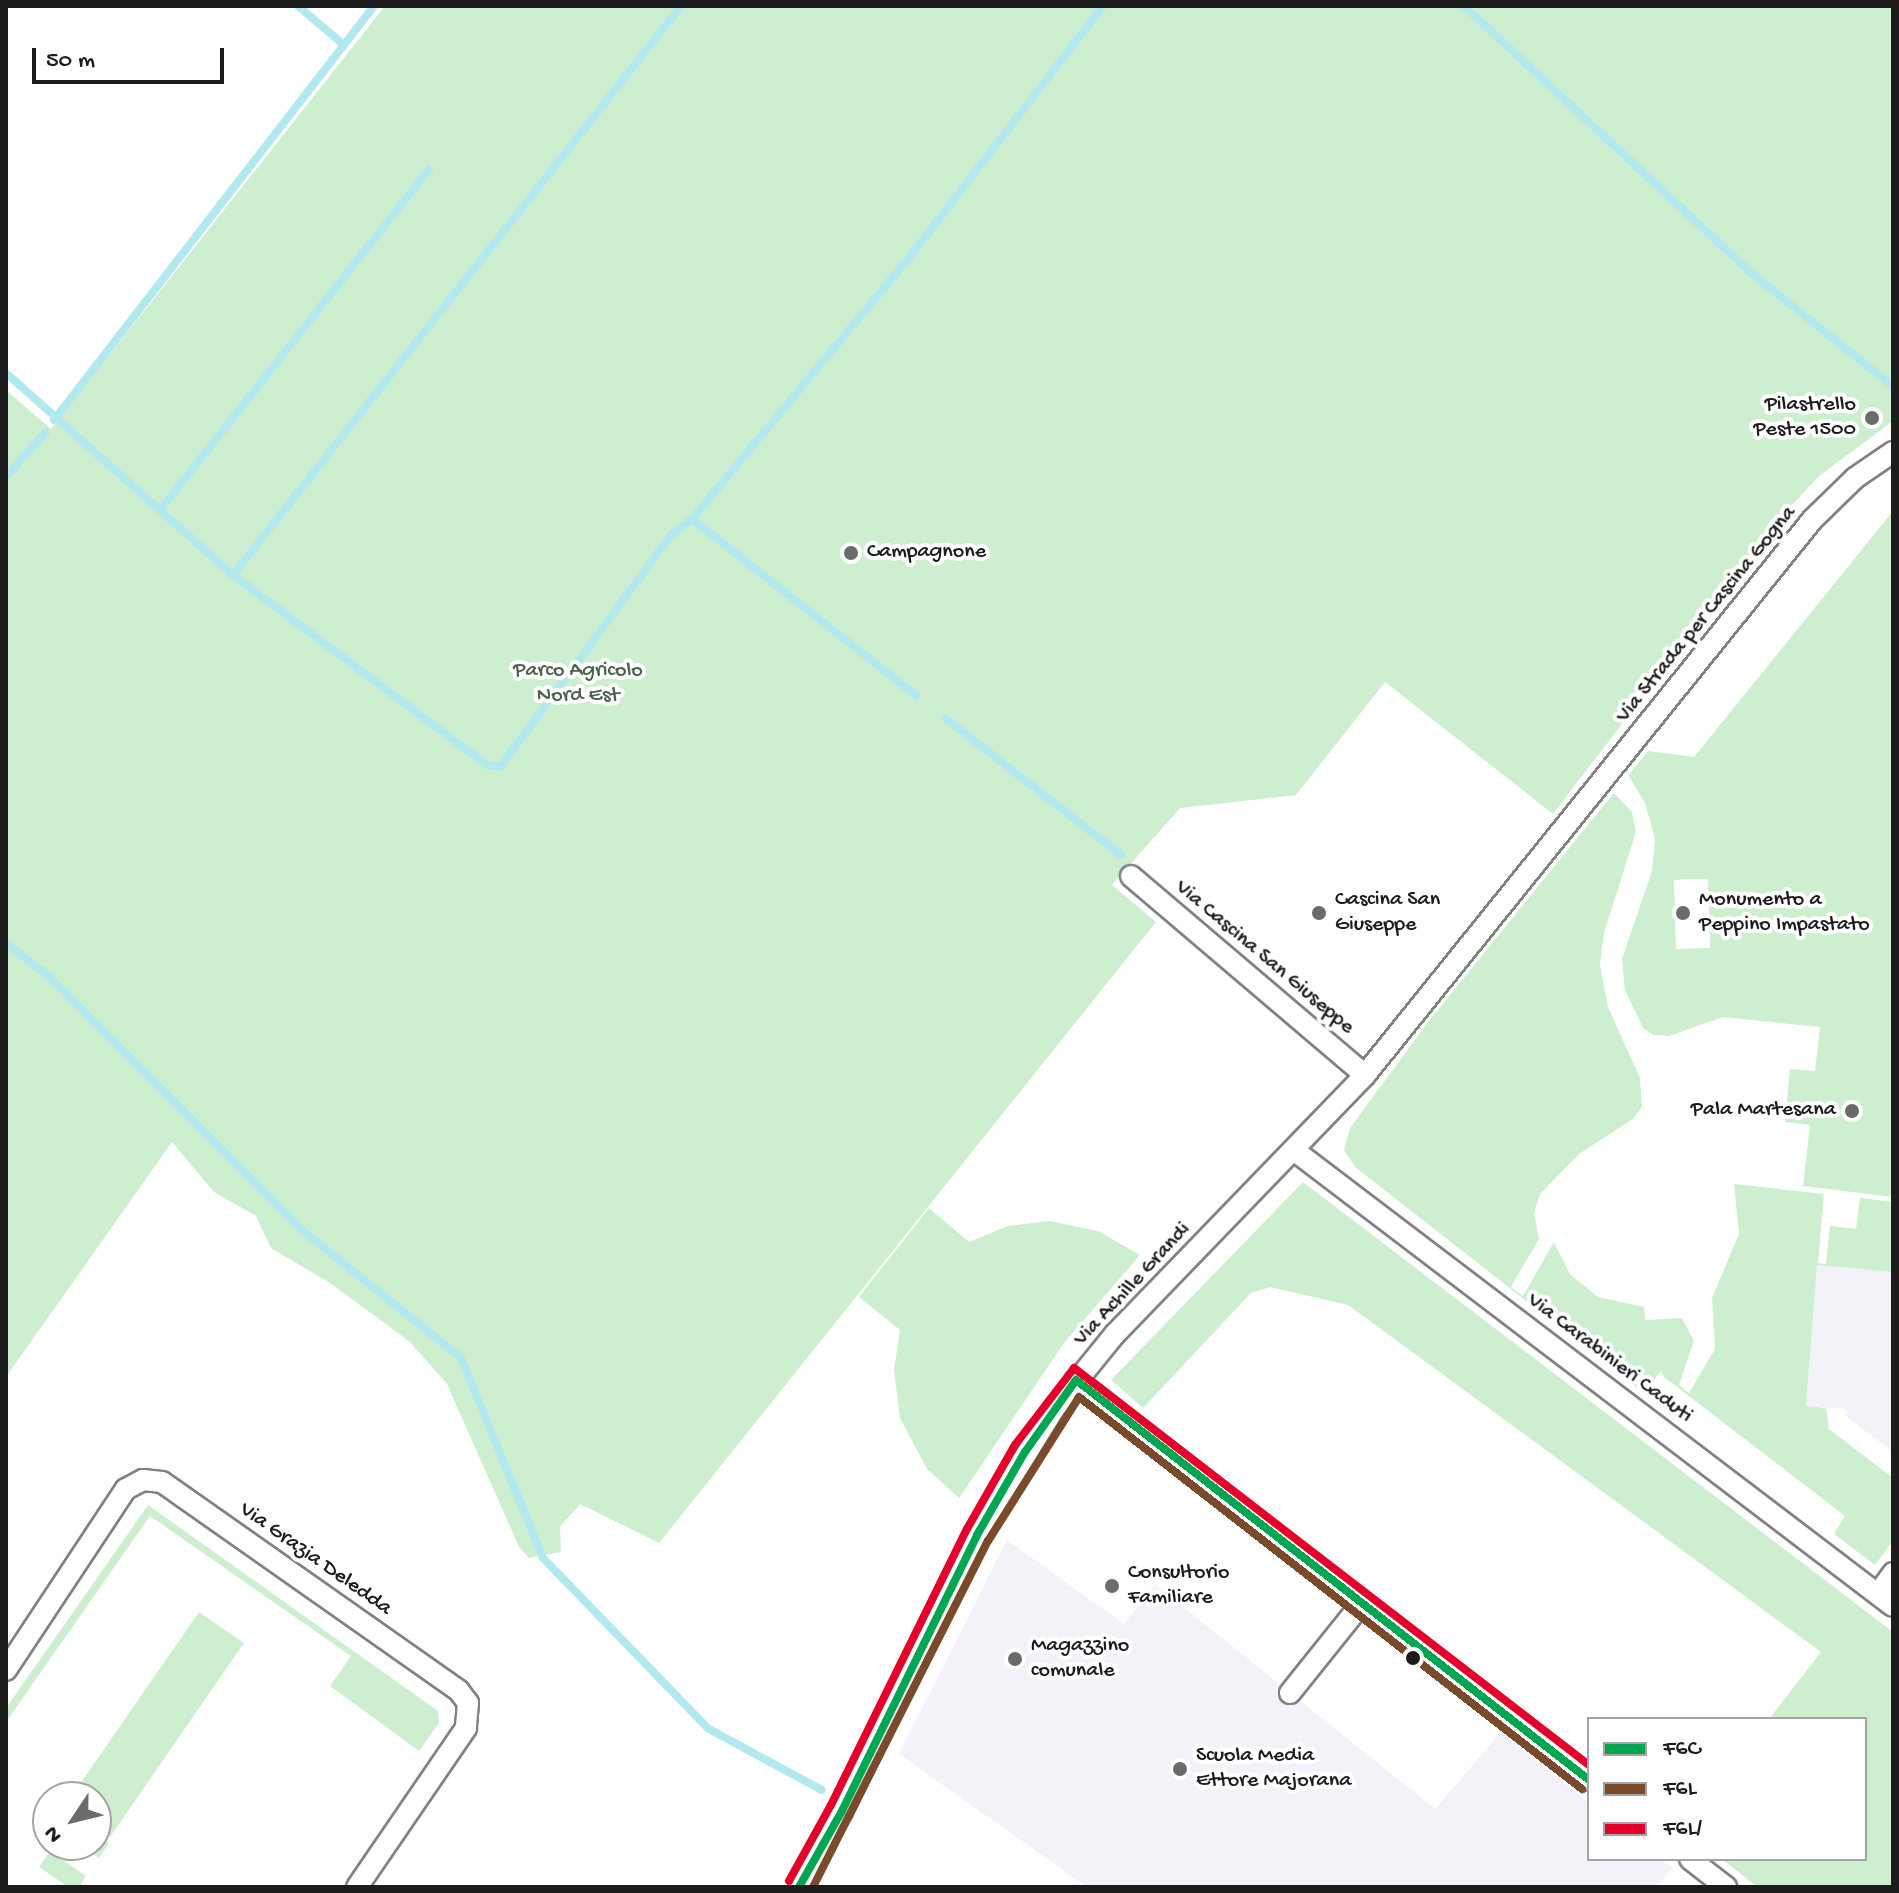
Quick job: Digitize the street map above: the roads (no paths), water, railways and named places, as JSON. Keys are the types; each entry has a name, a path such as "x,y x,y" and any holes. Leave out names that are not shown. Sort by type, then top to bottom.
{"street":[{"name":"Via Strada per Cascina Gogna","path":"1573,823 1812,520 1855,478 1893,452"},
{"name":"Via Achille Grandi","path":"799,1887 842,1811 977,1535 1025,1452 1076,1380 1365,1075 1573,823"},
{"name":"Via Cascina San Giuseppe","path":"1131,876 1365,1075"},
{"name":"Via Carabinieri Caduti","path":"1295,1151 1885,1600"},
{"path":"1076,1380 1587,1778"},
{"name":"Via Grazia Deledda","path":"6,1670 126,1489 143,1480 162,1482 459,1691 468,1703 466,1728 357,1887"},
{"path":"1885,1600 1893,1573"},
{"path":"1290,1693 1362,1603"},
{"path":"1693,1861 1726,1887"}],"waterway":[{"path":"298,6 344,45"},
{"path":"54,420 374,6"},
{"path":"233,575 681,6"},
{"path":"6,373 233,575 487,765 500,767 671,535 692,519 912,254 1103,6"},
{"path":"1464,6 1755,276 1893,386"},
{"path":"160,510 429,169"},
{"path":"6,476 46,432"},
{"path":"692,519 917,696"},
{"path":"945,718 1121,855"},
{"path":"6,943 51,978 302,1230 461,1358 543,1558 709,1729 822,1790"}],"place":[{"name":"Pilastrello Peste 1500","path":"1872,418"},
{"name":"Campagnone","path":"851,553"},
{"name":"Cascina San Giuseppe","path":"1319,913"},
{"name":"Monumento a Peppino Impastato","path":"1683,913"},
{"name":"Pala Martesana","path":"1852,1111"},
{"name":"Consultorio Familiare","path":"1112,1586"},
{"name":"Magazzino comunale","path":"1015,1659"},
{"name":"Scuola Media Ettore Majorana","path":"1180,1769"}],"park label":[{"name":"Parco Agricolo Nord Est","path":"578,684"}]}
